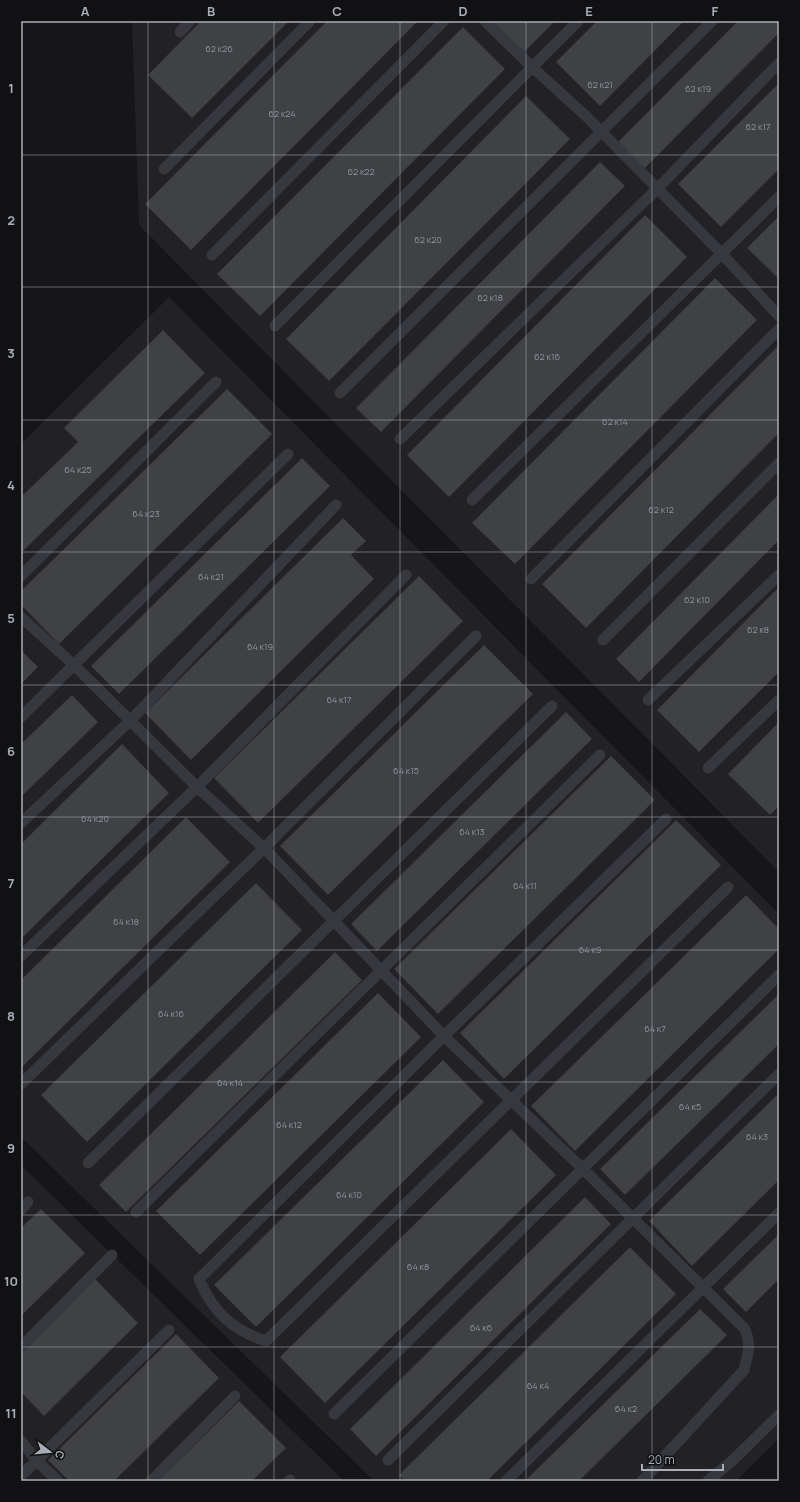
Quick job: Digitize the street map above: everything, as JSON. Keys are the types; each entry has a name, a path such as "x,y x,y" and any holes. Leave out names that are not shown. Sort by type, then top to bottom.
{"lane":[{"path":"180,32 190,21"},
{"path":"164,169 310,21"},
{"path":"212,255 444,21"},
{"path":"485,21 532,67 588,117 722,254 779,316"},
{"path":"275,326 578,21"},
{"path":"340,393 712,21"},
{"path":"400,439 658,188 779,63"},
{"path":"472,500 779,197"},
{"path":"531,579 779,329"},
{"path":"21,576 216,382"},
{"path":"21,717 288,454"},
{"path":"603,640 779,463"},
{"path":"21,823 131,720 336,505"},
{"path":"21,956 197,787 406,575"},
{"path":"648,700 779,575"},
{"path":"21,617 131,720 197,787 264,848 444,1036 582,1168 744,1328 749,1337 749,1351 744,1370 642,1481"},
{"path":"21,1084 264,848 476,636"},
{"path":"708,768 779,700"},
{"path":"88,1163 552,706"},
{"path":"136,1212 600,755"},
{"path":"666,819 199,1279 208,1298 221,1315 246,1334 266,1341 728,888"},
{"path":"334,1414 582,1168 779,976"},
{"path":"388,1460 779,1074"},
{"path":"506,1481 779,1213"},
{"path":"21,1347 112,1255"},
{"path":"21,1476 170,1330"},
{"path":"151,1481 235,1396"},
{"path":"708,1481 733,1460 779,1415"},
{"path":"21,1441 37,1461 58,1481"}],"shaded area":[{"path":"132,21 779,21 779,872 139,225"},
{"path":"169,297 779,914 779,1439 736,1481 374,1481 21,1137 21,444"},
{"path":"21,1165 344,1481 21,1481"}],"building":[{"path":"201,21 289,21 192,118 148,75"},
{"path":"327,21 418,21 191,250 145,204"},
{"path":"491,21 555,21 523,53"},
{"path":"597,21 684,21 600,106 556,62"},
{"path":"738,21 779,21 779,33 644,169 618,142"},
{"path":"463,27 505,69 260,316 217,274"},
{"path":"779,83 779,169 721,227 678,184"},
{"path":"526,96 570,139 329,381 286,339"},
{"path":"600,162 625,186 381,432 356,408"},
{"path":"645,215 687,257 449,497 407,455"},
{"path":"779,216 779,279 747,248"},
{"path":"715,278 757,320 515,564 472,523"},
{"path":"163,330 205,373 21,553 21,497 78,442 64,428"},
{"path":"779,345 779,433 586,628 542,584"},
{"path":"227,389 272,434 59,644 21,605 21,591"},
{"path":"302,458 330,486 119,694 91,666"},
{"path":"779,494 779,540 639,682 616,659"},
{"path":"343,518 366,541 351,555 374,579 191,760 145,713"},
{"path":"419,576 463,621 258,823 214,778"},
{"path":"779,587 779,672 699,752 657,710"},
{"path":"484,645 533,694 328,895 280,846"},
{"path":"21,650 38,667 21,684"},
{"path":"72,695 98,722 21,797 21,744"},
{"path":"566,712 592,739 377,951 351,924"},
{"path":"779,722 779,806 770,815 728,774"},
{"path":"122,744 169,793 21,939 21,844"},
{"path":"611,756 655,800 438,1014 394,969"},
{"path":"186,817 230,862 21,1068 21,980"},
{"path":"676,820 721,865 504,1079 460,1033"},
{"path":"256,883 302,930 87,1142 41,1095"},
{"path":"746,895 779,929 779,949 575,1151 531,1106"},
{"path":"335,952 362,980 126,1212 99,1185"},
{"path":"378,993 421,1037 200,1255 156,1211"},
{"path":"779,994 779,1044 625,1195 600,1169"},
{"path":"443,1060 484,1102 256,1327 214,1285"},
{"path":"779,1093 779,1180 692,1266 649,1221"},
{"path":"511,1129 556,1175 325,1403 280,1357"},
{"path":"585,1197 611,1224 376,1456 350,1429"},
{"path":"41,1209 85,1253 21,1316 21,1228"},
{"path":"779,1234 779,1279 746,1312 723,1289"},
{"path":"630,1247 676,1294 487,1481 405,1481 399,1475"},
{"path":"95,1279 138,1323 44,1416 21,1392 21,1353"},
{"path":"700,1309 727,1335 579,1481 525,1481"},
{"path":"176,1334 219,1378 114,1481 69,1481 48,1460"},
{"path":"239,1401 286,1448 252,1481 158,1481"}]}
